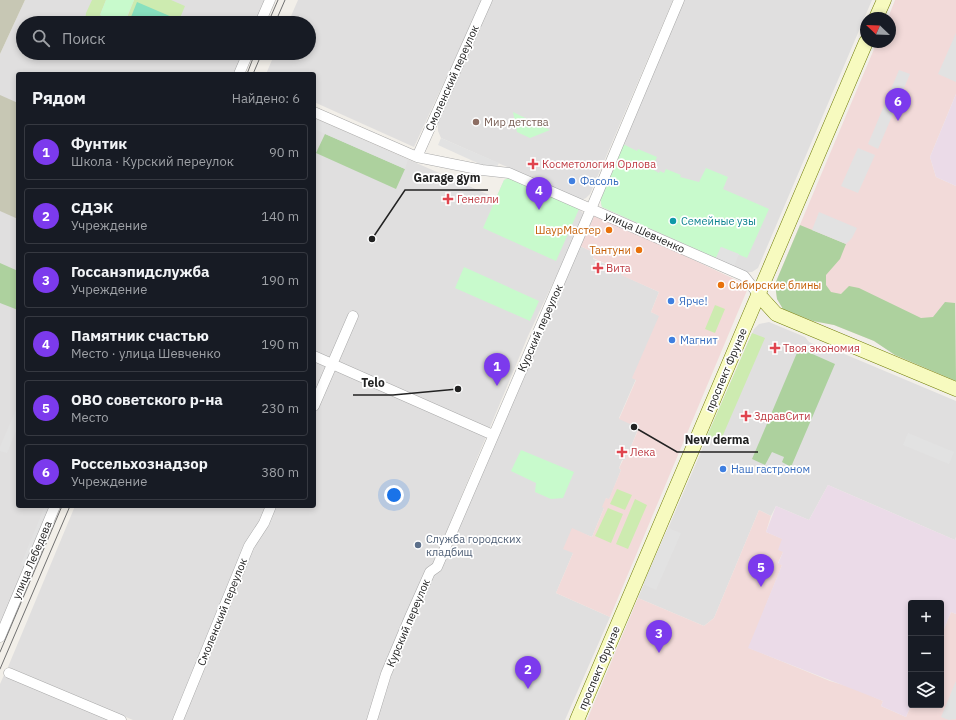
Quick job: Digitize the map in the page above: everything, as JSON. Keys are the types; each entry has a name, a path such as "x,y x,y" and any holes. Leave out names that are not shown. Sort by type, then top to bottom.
{"main road":[{"path":"879,12 884,0"},
{"name":"проспект Фрунзе","path":"577,720 863,48"},
{"name":"улица Шевченко","path":"758,294 776,314 956,389"}],"street":[{"path":"263,16 270,0"},
{"name":"Смоленский переулок","path":"417,157 487,0"},
{"name":"Курский переулок","path":"372,720 392,660 430,572 437,567 679,0"},
{"path":"240,72 245,60"},
{"name":"улица Шевченко","path":"316,113 417,157 482,170 509,173 744,276 758,294"},
{"path":"316,401 353,316"},
{"path":"316,357 493,435"},
{"name":"улица Лебедева","path":"0,636 54,508"},
{"name":"Смоленский переулок","path":"178,720 249,546 264,523 270,508"},
{"path":"9,673 122,720"}],"shaded area":[{"path":"0,0 25,0 18,16 16,16 16,19 0,54"},
{"path":"25,0 265,0 258,16 18,16"},
{"path":"298,0 482,0 414,147 316,103 316,72 267,72 272,60 316,60 316,16 291,16"},
{"path":"491,0 673,0 590,194 582,200 441,138 438,131 438,122"},
{"path":"683,0 872,0 867,12 860,12 860,28 758,268 752,272 746,272 602,207 601,200"},
{"path":"895,0 956,0 956,94 930,157 936,177 956,186 956,381 895,355 874,341 834,325 813,321 783,309 777,299 775,284 874,48 896,48 896,12 890,12"},
{"path":"16,19 16,60 240,60 235,72 16,72 16,508 50,508 0,626 0,54"},
{"path":"956,33 956,82 938,74"},
{"path":"899,70 910,74 878,149 868,144"},
{"path":"956,94 956,186 936,177 930,157"},
{"path":"0,95 16,102 16,218 0,211"},
{"path":"316,119 496,198 504,180 510,178 579,209 584,214 528,336 433,564 426,569 383,672 367,720 181,720 252,549 274,508 316,508 316,410 337,362 316,353"},
{"path":"316,119 408,160 405,169 316,130"},
{"path":"441,138 499,163 495,171 438,145"},
{"path":"858,148 875,155 858,193 841,186"},
{"path":"819,212 857,228 852,238 846,244 812,230"},
{"path":"595,214 745,284 748,288 610,617 556,593 573,553 563,549 572,528 592,537 604,508 602,507 606,498 609,499 621,470 619,468 623,460 625,460 639,428 619,419 636,380 632,378 659,316 651,312 659,292 621,275 623,271 593,258 595,253 580,246"},
{"path":"580,246 595,253 593,259 623,271 622,275 659,292 651,312 660,316 633,378 636,379 619,418 639,427 625,461 622,460 619,468 621,470 609,500 606,498 604,508 592,537 572,529 573,553 556,593 610,617 565,720 376,720 391,676 434,575 441,569"},
{"path":"721,247 739,254 734,266 716,258"},
{"path":"769,322 805,337 809,342 834,353 842,353 956,401 956,537 955,540 828,485 809,520 776,506 771,516 759,510 714,618 704,626 638,598 754,329 759,324"},
{"path":"316,360 328,365 316,392"},
{"path":"16,410 16,431 7,453 0,451 0,447"},
{"path":"908,433 954,452 949,464 903,445"},
{"path":"828,485 955,540 956,537 956,614 951,612 944,629 944,600 908,600 908,708 910,708 906,717 881,706 883,701 748,648 782,565 778,564 783,552 778,550 782,539 766,532 776,506 809,520"},
{"path":"44,508 50,508 25,566 21,564"},
{"path":"74,508 266,508 173,720 133,720 8,667"},
{"path":"759,510 771,516 766,532 783,539 783,552 778,563 782,565 749,648 883,701 881,706 906,717 910,708 944,708 944,629 951,612 956,614 956,720 587,720 638,598 704,626 714,618"},
{"path":"668,528 681,533 656,590 643,584"},
{"path":"4,675 111,720 0,720 0,684"},
{"path":"956,681 956,719 949,720 941,717"}],"green space":[{"path":"92,0 106,0 100,15 102,16 86,16"},
{"path":"106,0 134,0 127,16 100,15"},
{"path":"134,0 171,0 185,6 181,16 128,16"},
{"path":"137,2 170,16 131,16"},
{"path":"513,112 550,130 530,138 517,132"},
{"path":"325,134 405,169 396,189 316,153"},
{"path":"623,144 637,151 638,149 657,157 652,169 659,173 660,171 664,173 666,169 681,175 680,177 699,182 706,168 728,177 723,189 769,209 747,258 721,247 716,258 602,207 601,196"},
{"path":"508,178 579,209 556,261 483,228 504,180"},
{"path":"800,225 846,244 840,259 826,275 826,285 831,292 841,294 849,286 859,288 921,318 933,317 945,302 955,303 956,381 895,355 874,341 834,325 813,321 783,309 777,299 775,284"},
{"path":"0,263 16,270 16,309 0,303"},
{"path":"464,267 539,301 530,321 455,288"},
{"path":"715,305 725,309 715,333 705,329"},
{"path":"752,333 765,338 720,442 707,436"},
{"path":"799,348 835,364 791,467 782,462 784,457 772,452 765,465 752,459"},
{"path":"521,450 574,472 563,498 551,499 535,492 536,483 511,471"},
{"path":"617,489 632,495 625,510 610,504"},
{"path":"635,499 647,505 628,549 616,544"},
{"path":"608,508 623,514 611,543 595,536"}],"tram line":[{"path":"271,16 278,0"},
{"path":"278,16 285,0"},
{"path":"248,72 252,60"},
{"path":"254,72 259,60"},
{"path":"0,652 61,508"},
{"path":"0,669 69,508"}],"place":[{"name":"Россельхознадзор","path":"898,121"},
{"name":"Мир детства","path":"476,122"},
{"name":"Косметология Орлова","path":"533,164"},
{"name":"Фасоль","path":"572,181"},
{"name":"Генелли","path":"448,199"},
{"name":"Памятник счастью","path":"539,210"},
{"name":"Семейные узы","path":"673,221"},
{"name":"ШаурМастер","path":"609,230"},
{"name":"Garage gym","path":"372,239"},
{"name":"Тантуни","path":"639,250"},
{"name":"Вита","path":"598,268"},
{"name":"Сибирские блины","path":"721,285"},
{"name":"Ярче!","path":"671,301"},
{"name":"Магнит","path":"672,340"},
{"name":"Твоя экономия","path":"775,348"},
{"name":"Фунтик","path":"497,386"},
{"name":"Telo","path":"458,389"},
{"name":"ЗдравСити","path":"746,416"},
{"name":"New derma","path":"634,427"},
{"name":"Лека","path":"622,452"},
{"name":"Наш гастроном","path":"723,469"},
{"name":"Служба городских кладбищ","path":"418,545"},
{"name":"ОВО советского р-на","path":"761,587"},
{"name":"Госсанэпидслужба","path":"659,653"},
{"name":"СДЭК","path":"528,689"}]}
